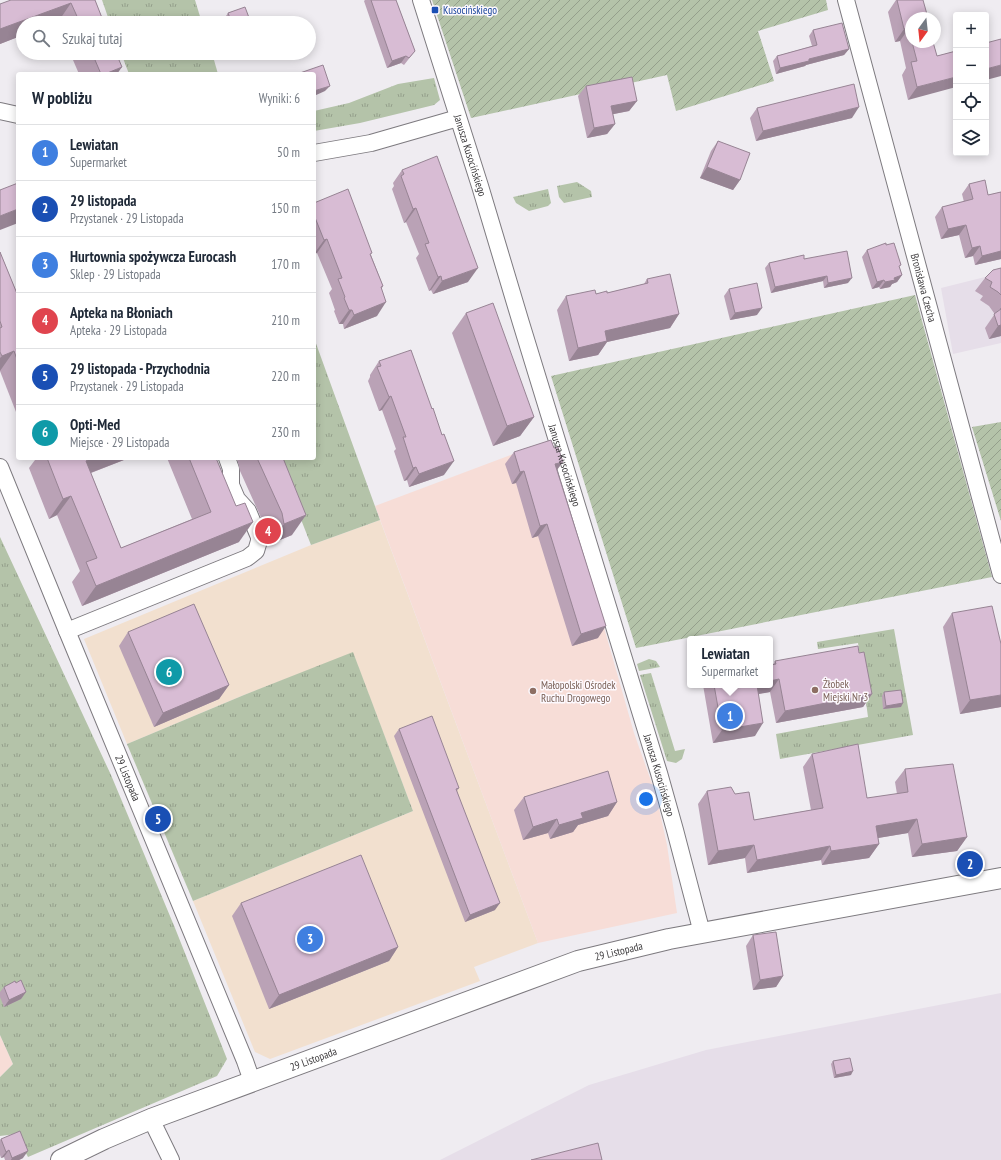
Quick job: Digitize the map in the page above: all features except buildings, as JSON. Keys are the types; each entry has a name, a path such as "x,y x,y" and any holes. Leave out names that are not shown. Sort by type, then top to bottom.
{"street":[{"name":"Janusza Kusocińskiego","path":"421,0 659,773 702,933"},
{"name":"Bronisława Czecha","path":"846,0 1001,575"},
{"path":"0,111 16,115"},
{"path":"316,153 371,143 458,118"},
{"path":"66,631 248,558 256,551 259,537 248,511 237,499 231,485 231,469 228,460"},
{"name":"29 Listopada","path":"0,467 66,631 188,921 252,1081"},
{"name":"29 Listopada","path":"61,1160 104,1139 151,1119 578,961 702,933 1001,878"},
{"path":"151,1119 171,1160"}],"shaded area":[{"path":"1001,273 1001,343 953,354 941,288"},
{"name":"Małopolski Ośrodek Ruchu Drogowego","path":"545,442 595,596 634,733 656,795 667,845 677,913 538,943 375,506"},
{"path":"380,520 538,943 474,967 480,981 270,1059 255,1052 193,901 413,811 353,653 244,695 127,744 84,639 311,545"},
{"path":"1001,993 1001,1160 440,1160 589,1085 706,1050"},
{"path":"0,1035 13,1064 0,1077"}],"green space":[{"path":"102,0 195,0 200,16 108,16"},
{"path":"432,0 826,0 828,10 758,31 774,81 676,111 667,75 471,118"},
{"path":"124,60 214,60 217,72 128,72"},
{"path":"434,78 440,100 434,105 360,123 316,131 316,111 349,103 398,84"},
{"path":"577,182 591,191 592,197 564,203 559,197 557,186"},
{"path":"548,189 551,203 548,206 529,211 516,203 513,197"},
{"path":"915,295 992,577 696,636 687,636 687,638 636,648 551,376"},
{"path":"316,344 380,520 311,545 278,460 316,460"},
{"path":"1001,422 1001,521 972,427"},
{"path":"0,537 111,775 175,928 227,1059 217,1076 28,1157 16,1134 0,1136 0,1077 13,1064 0,1035"},
{"path":"894,629 913,735 780,759 776,734 868,717 858,643 818,649 817,642"},
{"path":"353,652 413,811 193,901 127,744 244,695"},
{"path":"649,659 656,661 660,667 639,671 637,664"},
{"path":"651,673 675,751 685,749 682,759 676,763 667,761 640,675"}],"place":[{"name":"Kusocińskiego","path":"435,10"},
{"name":"Apteka na Błoniach","path":"268,531"},
{"name":"Opti-Med","path":"169,672"},
{"name":"Żłobek Miejski Nr 3","path":"815,690"},
{"name":"Małopolski Ośrodek Ruchu Drogowego","path":"533,691"},
{"name":"Lewiatan","path":"730,716"},
{"name":"29 listopada - Przychodnia","path":"158,819"},
{"name":"29 listopada","path":"970,864"},
{"name":"Hurtownia spożywcza Eurocash","path":"310,939"}]}
